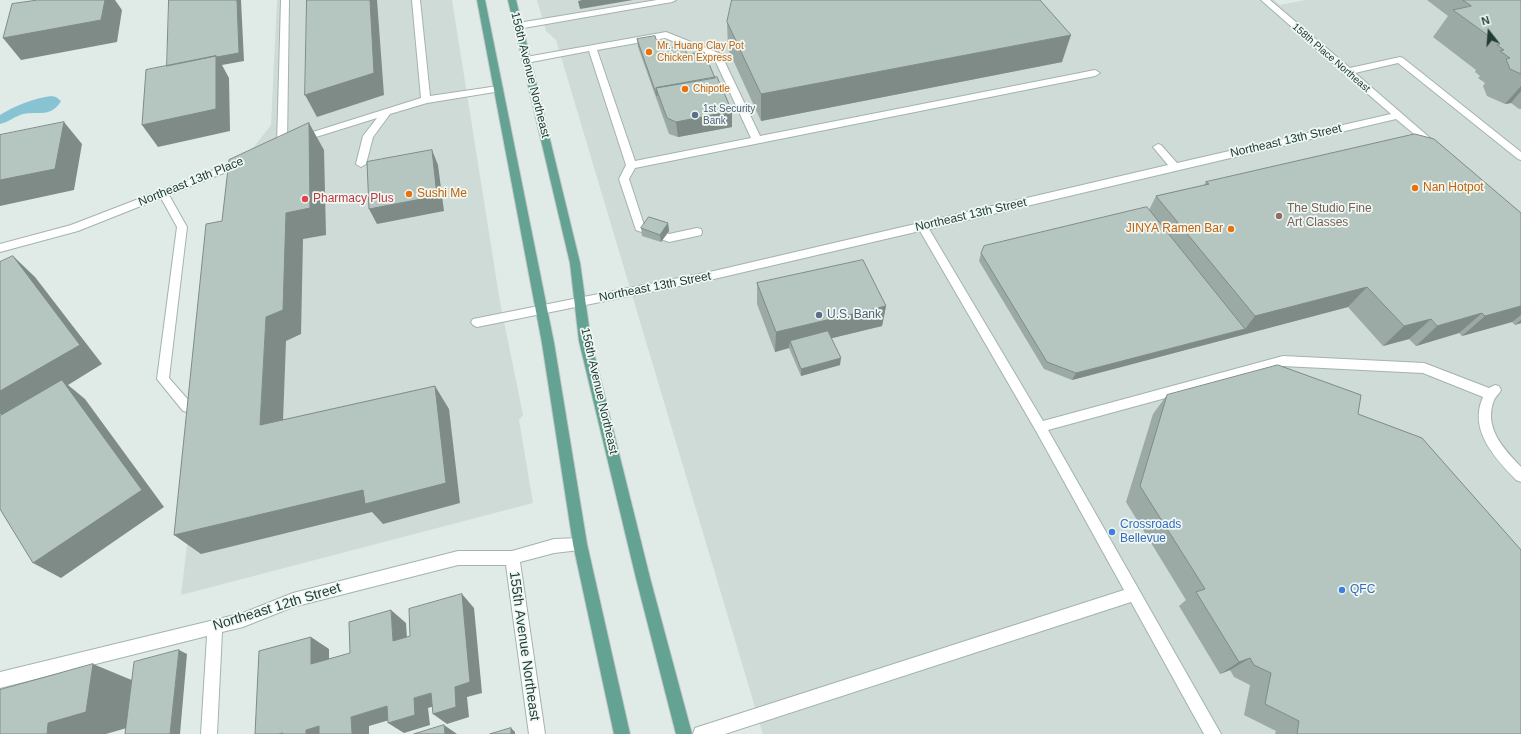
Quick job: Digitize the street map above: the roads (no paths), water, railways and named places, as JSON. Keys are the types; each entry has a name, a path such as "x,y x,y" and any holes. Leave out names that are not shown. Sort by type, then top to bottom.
{"main road":[{"path":"481,0 541,308 580,544 622,734"},
{"name":"156th Avenue Northeast","path":"512,0 575,263 585,341 643,578 684,734"}],"street":[{"path":"285,0 278,146 426,100 498,89"},
{"path":"416,0 426,100"},
{"path":"518,26 672,0"},
{"name":"158th Place Northeast","path":"1266,0 1346,72 1440,151"},
{"path":"526,60 666,35 718,56 757,140"},
{"path":"592,48 631,165 624,179 640,227 669,238 696,232"},
{"path":"1346,72 1400,60 1521,157"},
{"path":"631,165 1095,73"},
{"path":"360,164 368,136 386,113"},
{"name":"Northeast 13th Street","path":"477,322 541,308 714,275 1398,115"},
{"path":"1158,147 1175,167"},
{"name":"Northeast 13th Place","path":"0,248 74,228 252,157"},
{"path":"163,193 182,226 163,379 187,407"},
{"path":"923,226 1040,428 1213,734"},
{"path":"1040,428 1283,361 1424,368 1493,392 1484,417 1487,434 1495,449 1521,476"},
{"name":"Northeast 12th Street","path":"0,680 243,620 293,600 458,558 512,558 554,546 580,544"},
{"name":"155th Avenue Northeast","path":"512,558 537,734"},
{"path":"702,734 1134,594"},
{"path":"208,734 216,626"}],"water":[{"path":"51,96 56,97 61,101 53,110 44,113 23,114 0,124 0,115 6,111 18,105"}],"place":[{"name":"Mr. Huang Clay Pot Chicken Express","path":"649,52"},
{"name":"Chipotle","path":"685,89"},
{"name":"1st Security Bank","path":"695,115"},
{"name":"Nan Hotpot","path":"1415,188"},
{"name":"Sushi Me","path":"409,194"},
{"name":"Pharmacy Plus","path":"305,199"},
{"name":"The Studio Fine Art Classes","path":"1279,216"},
{"name":"JINYA Ramen Bar","path":"1231,229"},
{"name":"U.S. Bank","path":"819,315"},
{"name":"Crossroads Bellevue","path":"1112,532"},
{"name":"QFC","path":"1342,590"}]}
